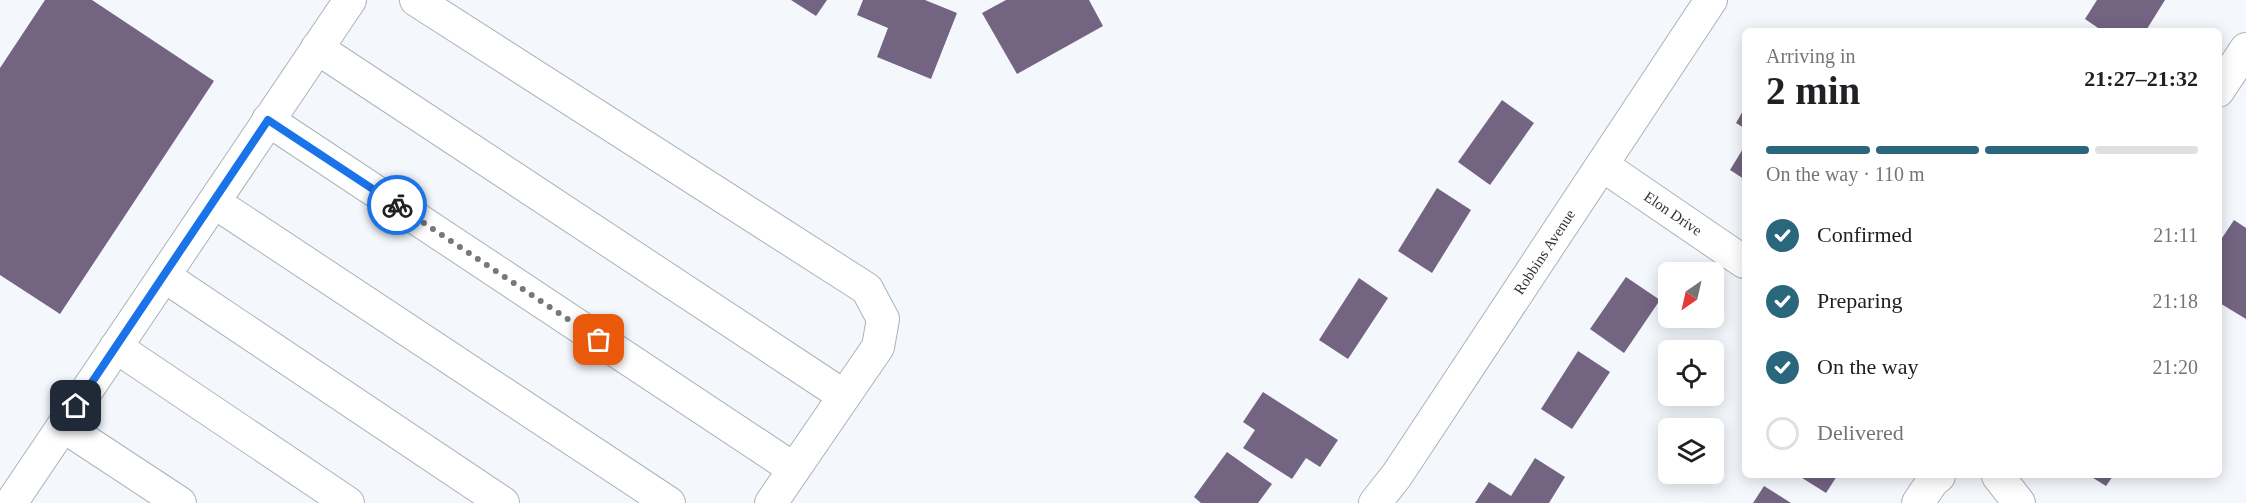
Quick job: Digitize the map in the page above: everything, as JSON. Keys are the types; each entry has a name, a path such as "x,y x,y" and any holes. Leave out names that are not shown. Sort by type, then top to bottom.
{"street":[{"path":"11,503 350,0"},
{"path":"416,0 867,289 883,319 878,347 771,503"},
{"name":"Robbins Avenue","path":"1375,503 1397,475 1711,0"},
{"path":"318,48 844,396"},
{"path":"2222,85 2246,49"},
{"path":"268,120 794,469"},
{"name":"Elon Drive","path":"1602,165 1742,261"},
{"path":"214,202 669,503"},
{"path":"164,276 503,503"},
{"path":"116,347 348,503"},
{"path":"63,426 180,503"},
{"path":"1918,503 1937,478"},
{"path":"1999,478 2019,503"}],"building":[{"path":"45,0 92,0 214,81 60,314 0,275 0,68"},
{"path":"791,0 827,0 816,16"},
{"path":"863,0 925,0 957,13 931,79 877,57 888,28 857,15"},
{"path":"1006,0 1089,0 1103,26 1017,74 982,13"},
{"path":"2097,0 2165,0 2148,28 2098,28 2085,19"},
{"path":"1502,100 1534,123 1490,185 1458,162"},
{"path":"1742,112 1742,127 1736,123"},
{"path":"1742,150 1742,178 1730,170"},
{"path":"1437,188 1471,210 1432,273 1398,251"},
{"path":"2234,220 2246,228 2246,319 2222,304 2222,238"},
{"path":"1626,277 1658,299 1658,303 1624,353 1590,329"},
{"path":"1359,278 1388,298 1348,359 1319,340"},
{"path":"1578,351 1610,372 1572,429 1541,409"},
{"path":"1263,392 1338,440 1320,467 1306,458 1292,479 1243,448 1255,430 1243,422"},
{"path":"1227,452 1272,484 1258,503 1201,503 1194,497"},
{"path":"1535,458 1565,477 1549,503 1475,503 1489,482 1511,496"},
{"path":"1802,478 1836,478 1826,493"},
{"path":"2093,478 2112,478 2106,486"},
{"path":"1764,486 1791,503 1753,503"}],"way so far":[{"path":"397,205 599,340"}],"route":[{"path":"76,406 268,120 397,205"}]}
